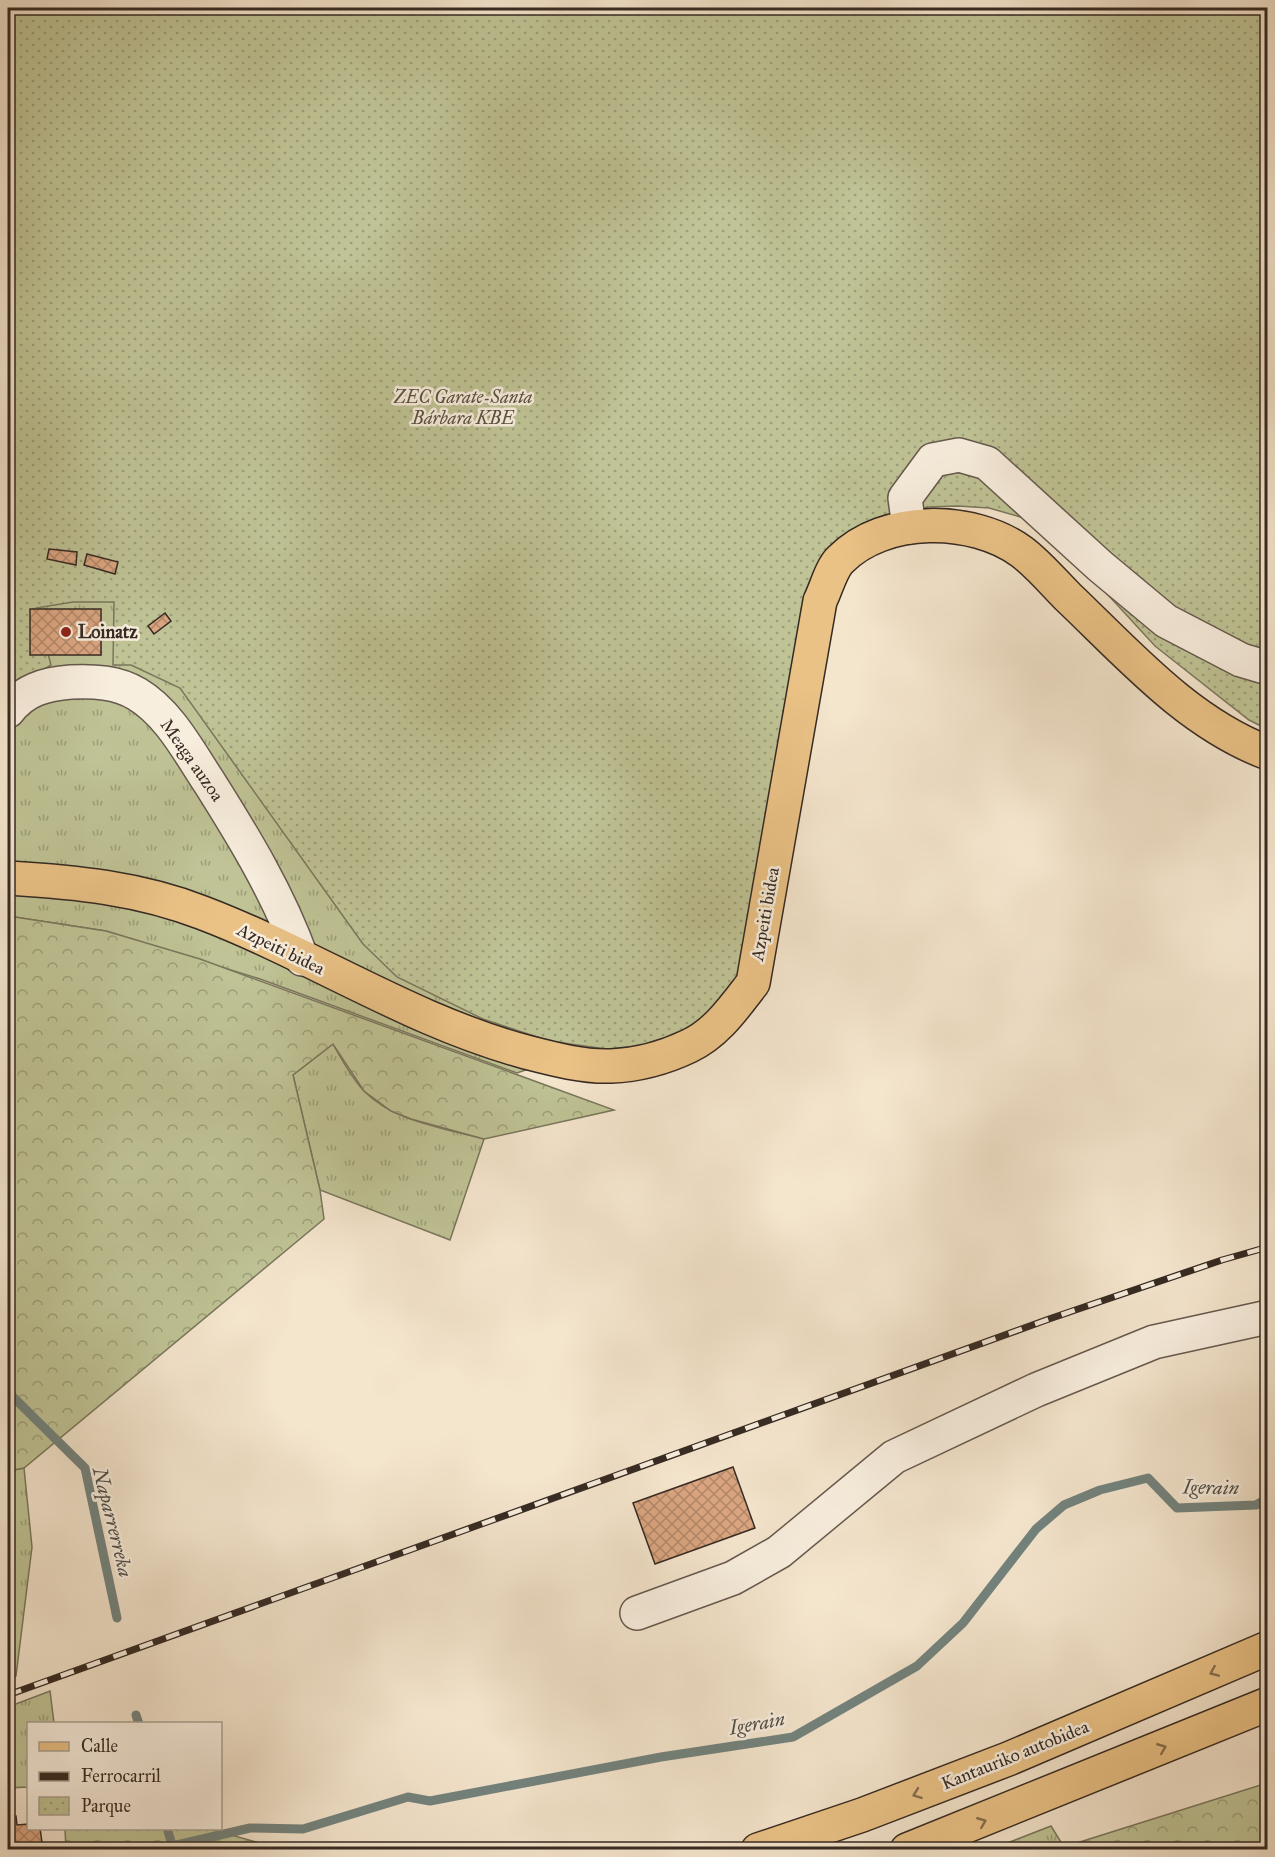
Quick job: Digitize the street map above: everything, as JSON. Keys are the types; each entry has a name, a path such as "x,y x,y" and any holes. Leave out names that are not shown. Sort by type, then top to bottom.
{"main road":[{"name":"Azpeiti bidea","path":"8,878 91,884 154,896 218,919 426,1017 502,1046 562,1062 610,1066 655,1059 691,1045 724,1020 753,983 820,601 838,561 865,541 909,527 943,525 985,533 1022,552 1166,691 1235,741 1268,753"},
{"name":"Kantauriko autobidea","path":"758,1850 862,1815 1008,1760 1268,1648"},
{"path":"907,1850 1268,1704"}],"lane":[{"path":"909,527 905,498 933,460 959,455 987,463 1100,566 1166,621 1241,660 1268,668"},
{"name":"Meaga auzoa","path":"8,711 21,696 34,689 83,681 114,684 149,703 187,748 254,856 275,892 302,959"},
{"path":"637,1613 733,1578 779,1552 894,1457 1036,1390 1154,1342 1268,1317"}],"green space":[{"name":"ZEC Garate-Santa Bárbara KBE","path":"8,8 1267,8 1267,729 1249,720 1155,646 1098,584 1024,518 989,508 928,507 882,521 796,643 741,970 728,1007 701,1029 620,1051 549,1041 483,1019 397,977 363,944 180,688 131,665 113,665 114,602 73,602 36,608 51,665 8,693"},
{"path":"8,498 686,1015 517,1073 260,979 106,931 8,916"},
{"path":"8,916 106,931 200,959 614,1110 484,1139 411,1119 391,1111 364,1091 333,1044 293,1075 320,1190 324,1219 24,1468 8,1471"},
{"path":"333,1044 355,1080 376,1102 405,1117 484,1139 450,1240 320,1190 293,1075"},
{"path":"24,1468 32,1547 16,1676 8,1679 8,1471"},
{"path":"50,1691 54,1722 27,1722 27,1787 8,1788 8,1707"},
{"path":"1267,1783 1267,1849 1056,1849 1064,1847"},
{"path":"1051,1826 1064,1847 1056,1850 992,1849"},
{"path":"65,1830 214,1830 281,1849 66,1849"}],"building":[{"path":"49,549 77,552 76,565 47,559"},
{"path":"87,554 118,562 115,574 84,565"},
{"name":"Loinatz","path":"30,609 101,609 101,655 30,655"},
{"path":"165,613 171,621 154,634 148,626"},
{"path":"733,1467 755,1528 655,1564 633,1503"},
{"path":"16,1816 17,1825 27,1824 27,1830 40,1830 43,1850 8,1850 8,1817"}],"waterway":[{"name":"Naparrerreka","path":"8,1392 85,1468 117,1618"},
{"name":"Igerain","path":"155,1850 250,1828 303,1829 408,1797 430,1801 661,1757 793,1737 917,1666 963,1623 1036,1529 1064,1505 1100,1490 1148,1478 1177,1508 1256,1505 1268,1498"},
{"name":"Naparrerreka","path":"136,1715 138,1722"},
{"name":"Naparrerreka","path":"168,1830 172,1845"}],"railway":[{"path":"8,1695 1049,1319 1222,1260 1268,1247"}],"place":[{"name":"Loinatz","path":"66,632"}]}
